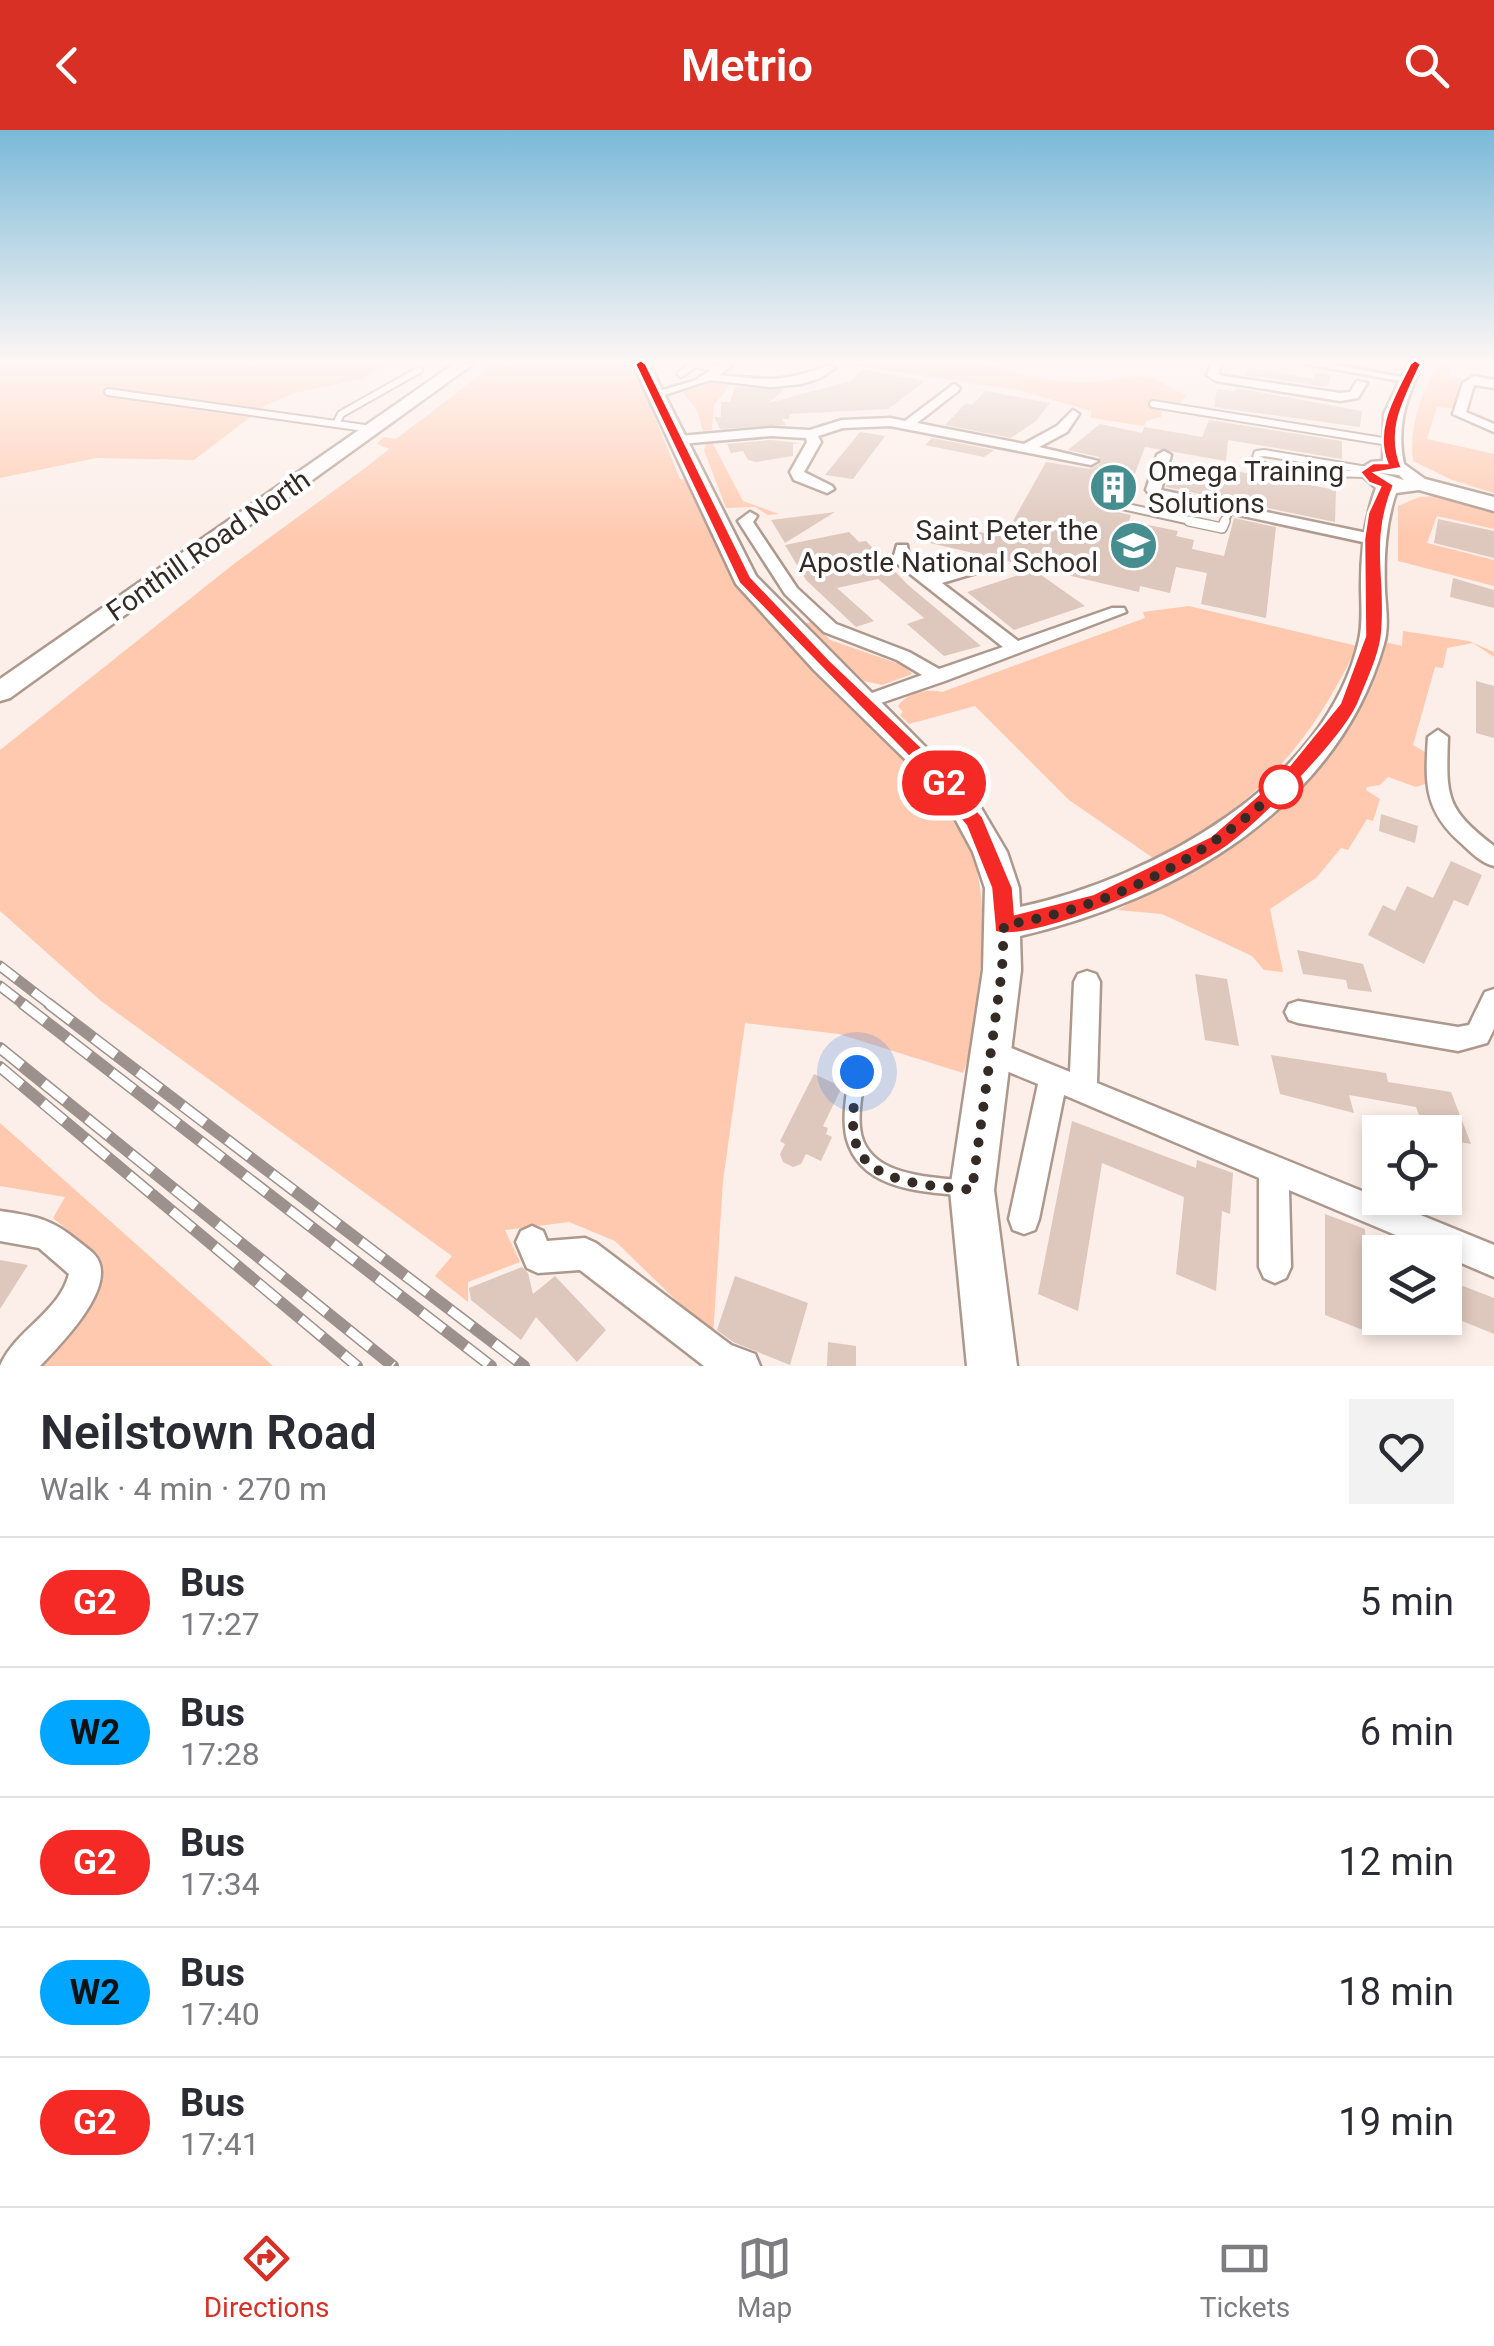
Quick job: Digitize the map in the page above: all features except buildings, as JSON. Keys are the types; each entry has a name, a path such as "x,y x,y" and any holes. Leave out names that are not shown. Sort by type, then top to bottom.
{"street":[{"name":"Fonthill Road North","path":"0,692 382,422"},
{"path":"671,422 744,579 921,757 976,822 1002,888 1002,970 972,1190 992,1366"},
{"path":"680,440 772,432 811,434 862,422 909,424 1091,461"},
{"path":"1030,447 1062,429 1067,422"},
{"path":"1004,925 1044,918 1128,888 1219,841 1270,798 1311,755 1349,705 1374,636 1372,539 1387,476 1391,422"},
{"path":"811,434 814,442 797,472 799,477 827,489"},
{"path":"1164,455 1153,490 1156,493 1372,539"},
{"path":"1387,476 1494,504"},
{"path":"750,516 745,521 782,578 830,628 903,656 938,676"},
{"path":"902,548 902,558 1017,649"},
{"path":"929,581 990,564"},
{"path":"865,702 1118,612"},
{"path":"1438,737 1436,788 1441,814 1494,858"},
{"path":"1084,1092 1087,982"},
{"path":"1298,1012 1458,1038 1478,1035 1494,1000"},
{"path":"988,1052 1494,1261"},
{"path":"1024,1218 1053,1080"},
{"path":"1274,1168 1276,1267"},
{"path":"0,1226 46,1234 86,1268 83,1291 63,1319 18,1366"},
{"path":"532,1242 538,1257 586,1254 721,1358 743,1366"}],"lane":[{"path":"337,422 372,429"},
{"path":"1262,422 1388,442"},
{"path":"1257,454 1387,476 1336,469 1312,476 1256,463 1257,454"},
{"path":"1104,502 1222,528 1229,511"},
{"path":"857,1072 854,1135 860,1154 880,1173 921,1184 972,1190"}],"shaded area":[{"path":"0,422 244,422 194,460 96,458 0,478"},
{"path":"419,422 657,422 680,479 690,480 751,604 954,812 966,836 980,884 983,934 971,1042 963,1073 839,1034 745,1023 723,1181 713,1336 615,1241 569,1222 505,1230 520,1262 468,1282 468,1302 435,1276 452,1256 101,1001 0,911 0,750 235,563 389,449 377,444 383,437 396,439"},
{"path":"700,422 713,422 712,430 703,431"},
{"path":"1115,422 1146,422 1144,426"},
{"path":"1416,422 1432,422 1427,439 1494,454 1494,493 1452,480 1413,461"},
{"path":"712,442 743,501 779,514 768,515 755,507 726,508 704,450"},
{"path":"1435,496 1494,511 1494,529 1437,516 1427,543 1494,560 1494,586 1398,561 1398,506 1419,497"},
{"path":"1189,606 1357,646 1320,714 1275,771 1220,819 1153,858 1069,800 975,706 909,724 900,715 903,712 898,706 912,695 942,692 1145,618 1143,612"},
{"path":"811,622 830,640 905,666 912,674 882,685 864,681 803,624"},
{"path":"1403,631 1469,641 1494,652 1494,657 1473,643 1447,648 1443,668 1435,667 1413,745 1432,756 1425,784 1416,787 1388,777 1380,785 1367,787 1380,799 1373,821 1367,819 1348,850 1341,848 1316,878 1270,909 1283,972 1264,970 1252,956 1162,914 1117,910 1212,857 1291,795 1348,728 1374,681 1385,642 1402,646"},
{"path":"0,1123 273,1366 35,1366 90,1308 103,1279 95,1253 53,1218 65,1197 0,1186"}],"railway":[{"path":"0,966 52,1006"},
{"path":"0,986 26,1006"},
{"path":"23,1004 491,1366"},
{"path":"49,1004 524,1366"},
{"path":"0,1048 393,1366"},
{"path":"0,1067 357,1366"}],"bus line":[{"name":"G2","path":"670,422 744,579 824,664 921,757 976,822 1002,888 1004,925 1044,918 1100,900 1219,841 1270,798 1311,755 1349,705 1374,636 1372,539 1376,513 1388,485 1374,480 1367,472 1378,466 1396,468 1388,448 1391,422"}],"place":[{"name":"Omega Training Solutions","path":"1113,487"},
{"name":"Saint Peter the Apostle National School","path":"1133,546"}],"route":[{"path":"857,1072 854,1135 860,1154 880,1173 921,1184 972,1190 1002,970 1004,925 1044,918 1100,900 1155,874 1219,841 1291,776 1281,787"}]}
